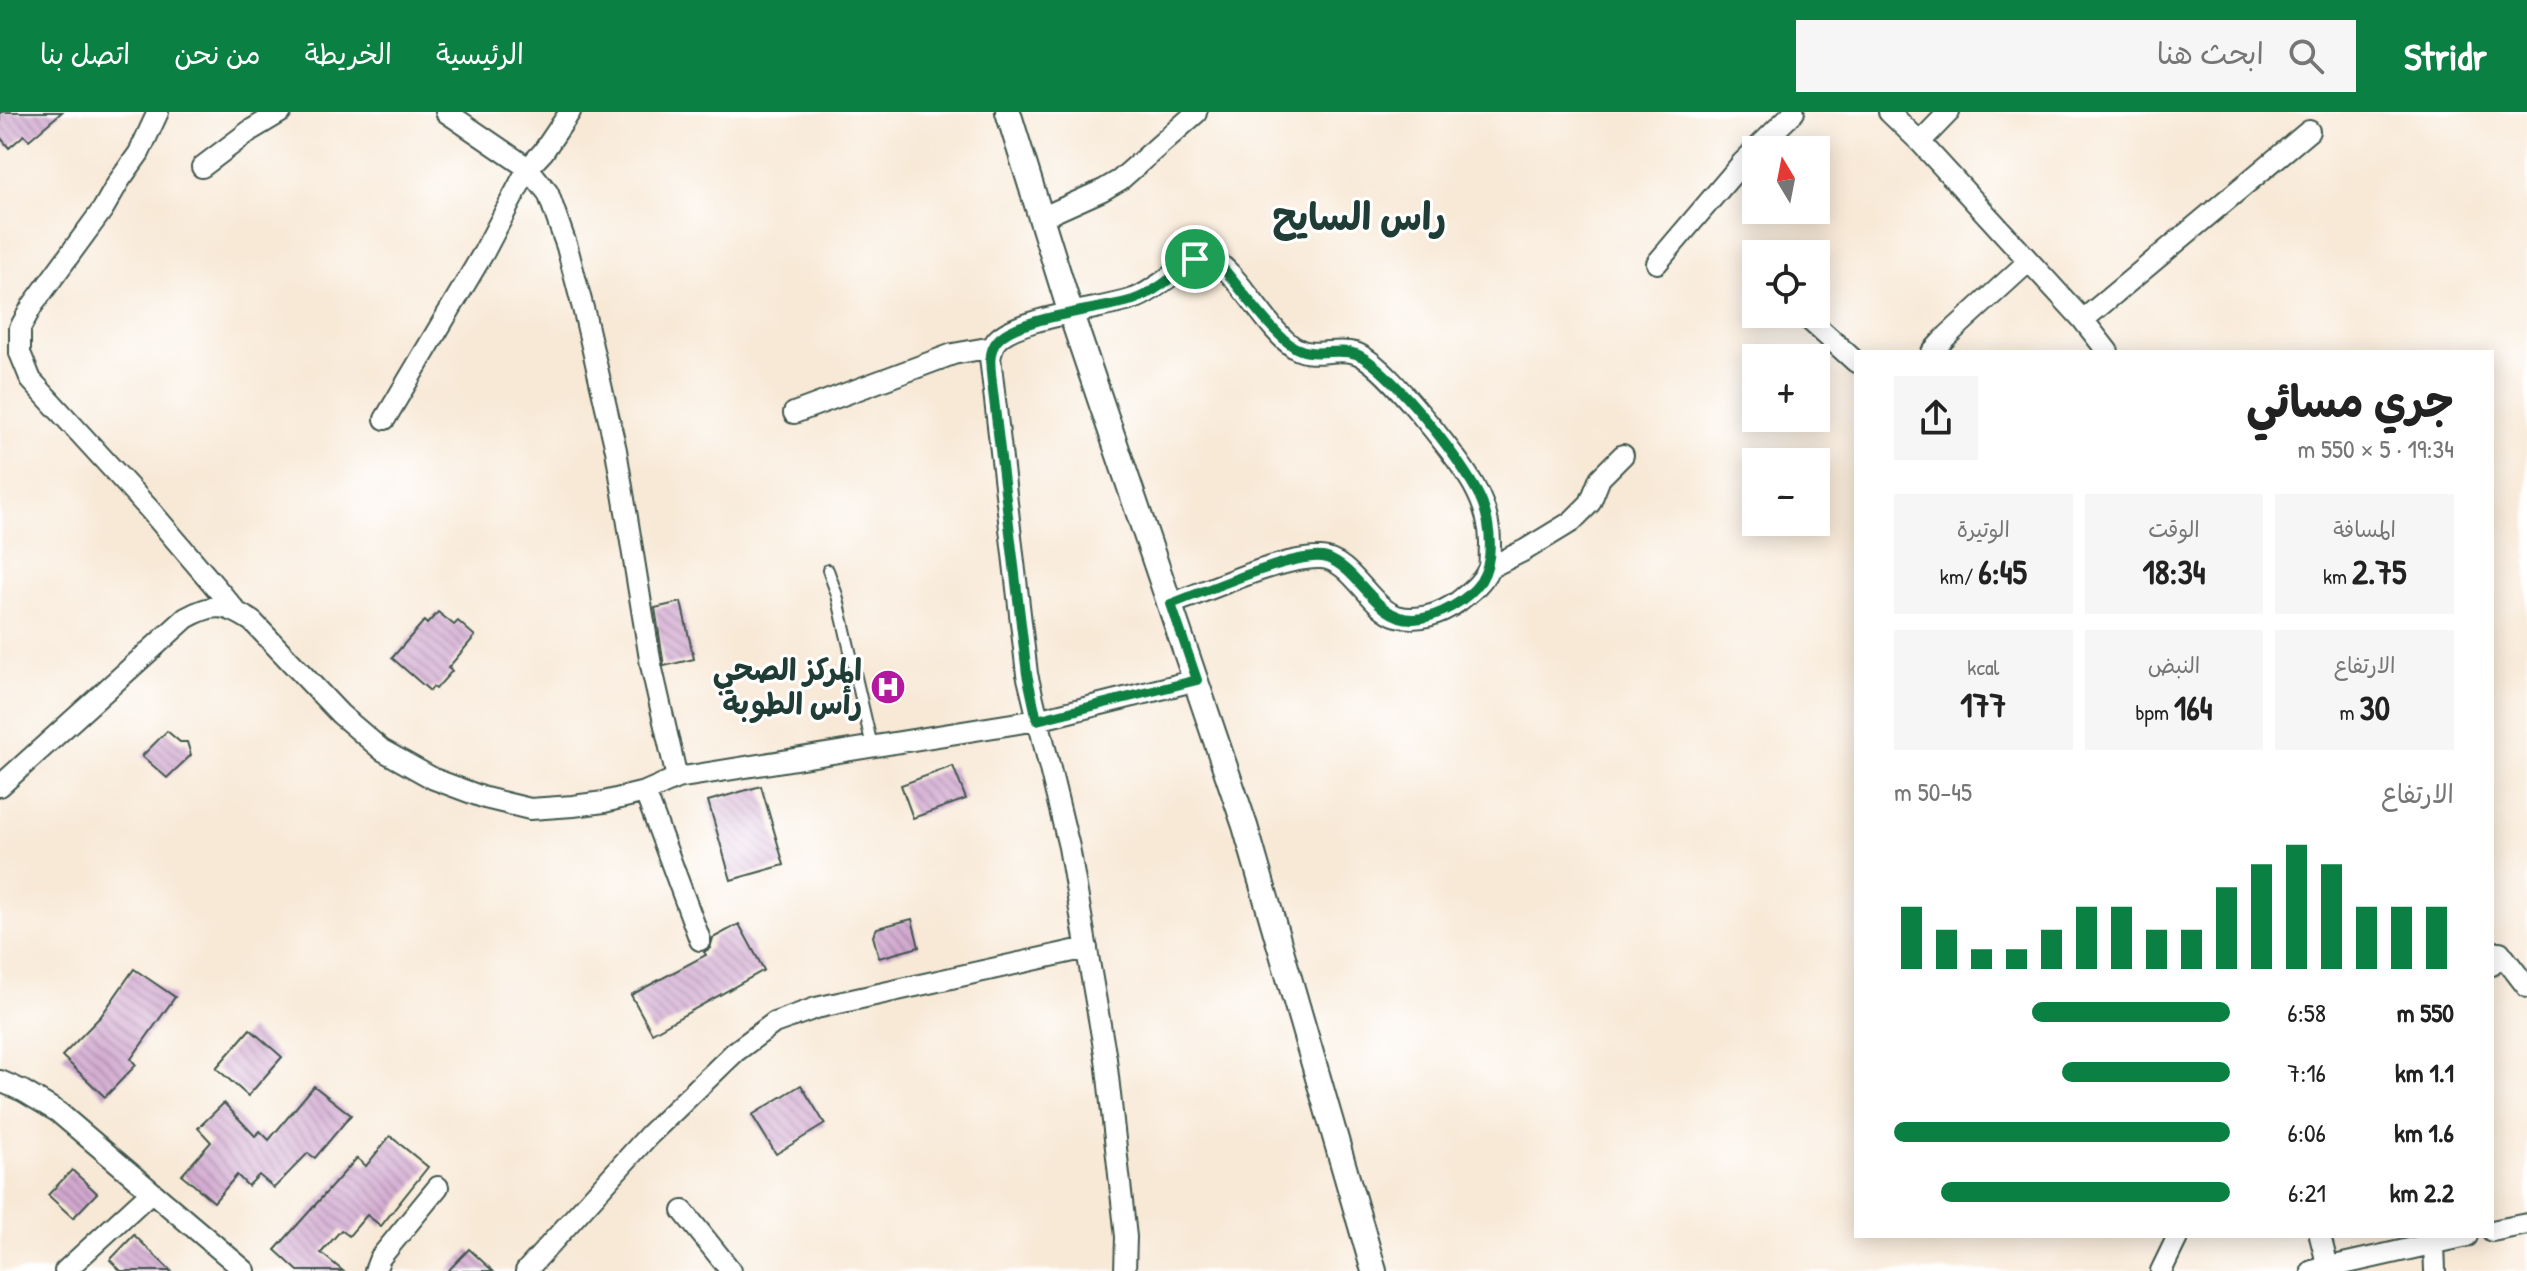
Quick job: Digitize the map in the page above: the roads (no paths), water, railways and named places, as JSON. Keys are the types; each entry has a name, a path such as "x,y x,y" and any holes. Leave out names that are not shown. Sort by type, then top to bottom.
{"street":[{"path":"158,112 139,153 103,209 32,306 20,328 20,353 31,380 150,510 236,611"},
{"path":"202,167 281,112"},
{"path":"446,112 528,168 548,193 567,247 616,450 651,665 677,778"},
{"path":"385,419 484,252 528,168 570,112"},
{"path":"1008,112 1071,314 1197,680 1257,867 1374,1271"},
{"path":"1657,263 1742,163 1794,112"},
{"path":"1889,112 2083,320 2106,350"},
{"path":"1920,142 1949,112"},
{"path":"1041,218 1120,180 1196,113"},
{"path":"2083,320 2309,131"},
{"path":"1125,1271 1126,1237 1106,1059 1069,847 1027,674 992,383 990,357 997,339 1026,324 1133,300 1151,292 1195,259 1213,258 1295,348 1318,353 1355,353 1372,363 1411,402 1475,486 1484,508 1490,539 1489,568"},
{"path":"1934,350 2028,262"},
{"path":"1818,328 1854,360"},
{"path":"794,413 953,354 993,347"},
{"path":"1171,604 1300,558 1326,558 1347,571 1393,615 1412,619 1430,616 1455,604 1476,587 1489,568 1571,522 1590,503 1600,478 1623,455"},
{"path":"0,786 186,618 203,609 220,606 236,611 253,622 340,714 382,750 434,779 485,798 530,809 604,802 645,792 677,778 1037,720 1197,680"},
{"path":"645,792 700,940"},
{"path":"526,1271 649,1135 699,1085 735,1052 774,1023 816,1008 1087,948"},
{"path":"2494,962 2500,952 2527,987"},
{"path":"0,1081 58,1112 245,1271"},
{"path":"375,1271 380,1258 438,1187"},
{"path":"65,1271 151,1192"},
{"path":"683,1211 731,1271"},
{"path":"2494,1231 2527,1224"},
{"path":"2161,1271 2177,1238"},
{"path":"2320,1238 2320,1269 2458,1238"},
{"path":"2434,1243 2435,1271"}],"lane":[{"path":"828,570 837,595 872,746"}],"place":[{"name":"المركز الصحي رأس الطوبة","path":"888,687"}],"district":[{"name":"راس السايح","path":"1359,217"}]}
